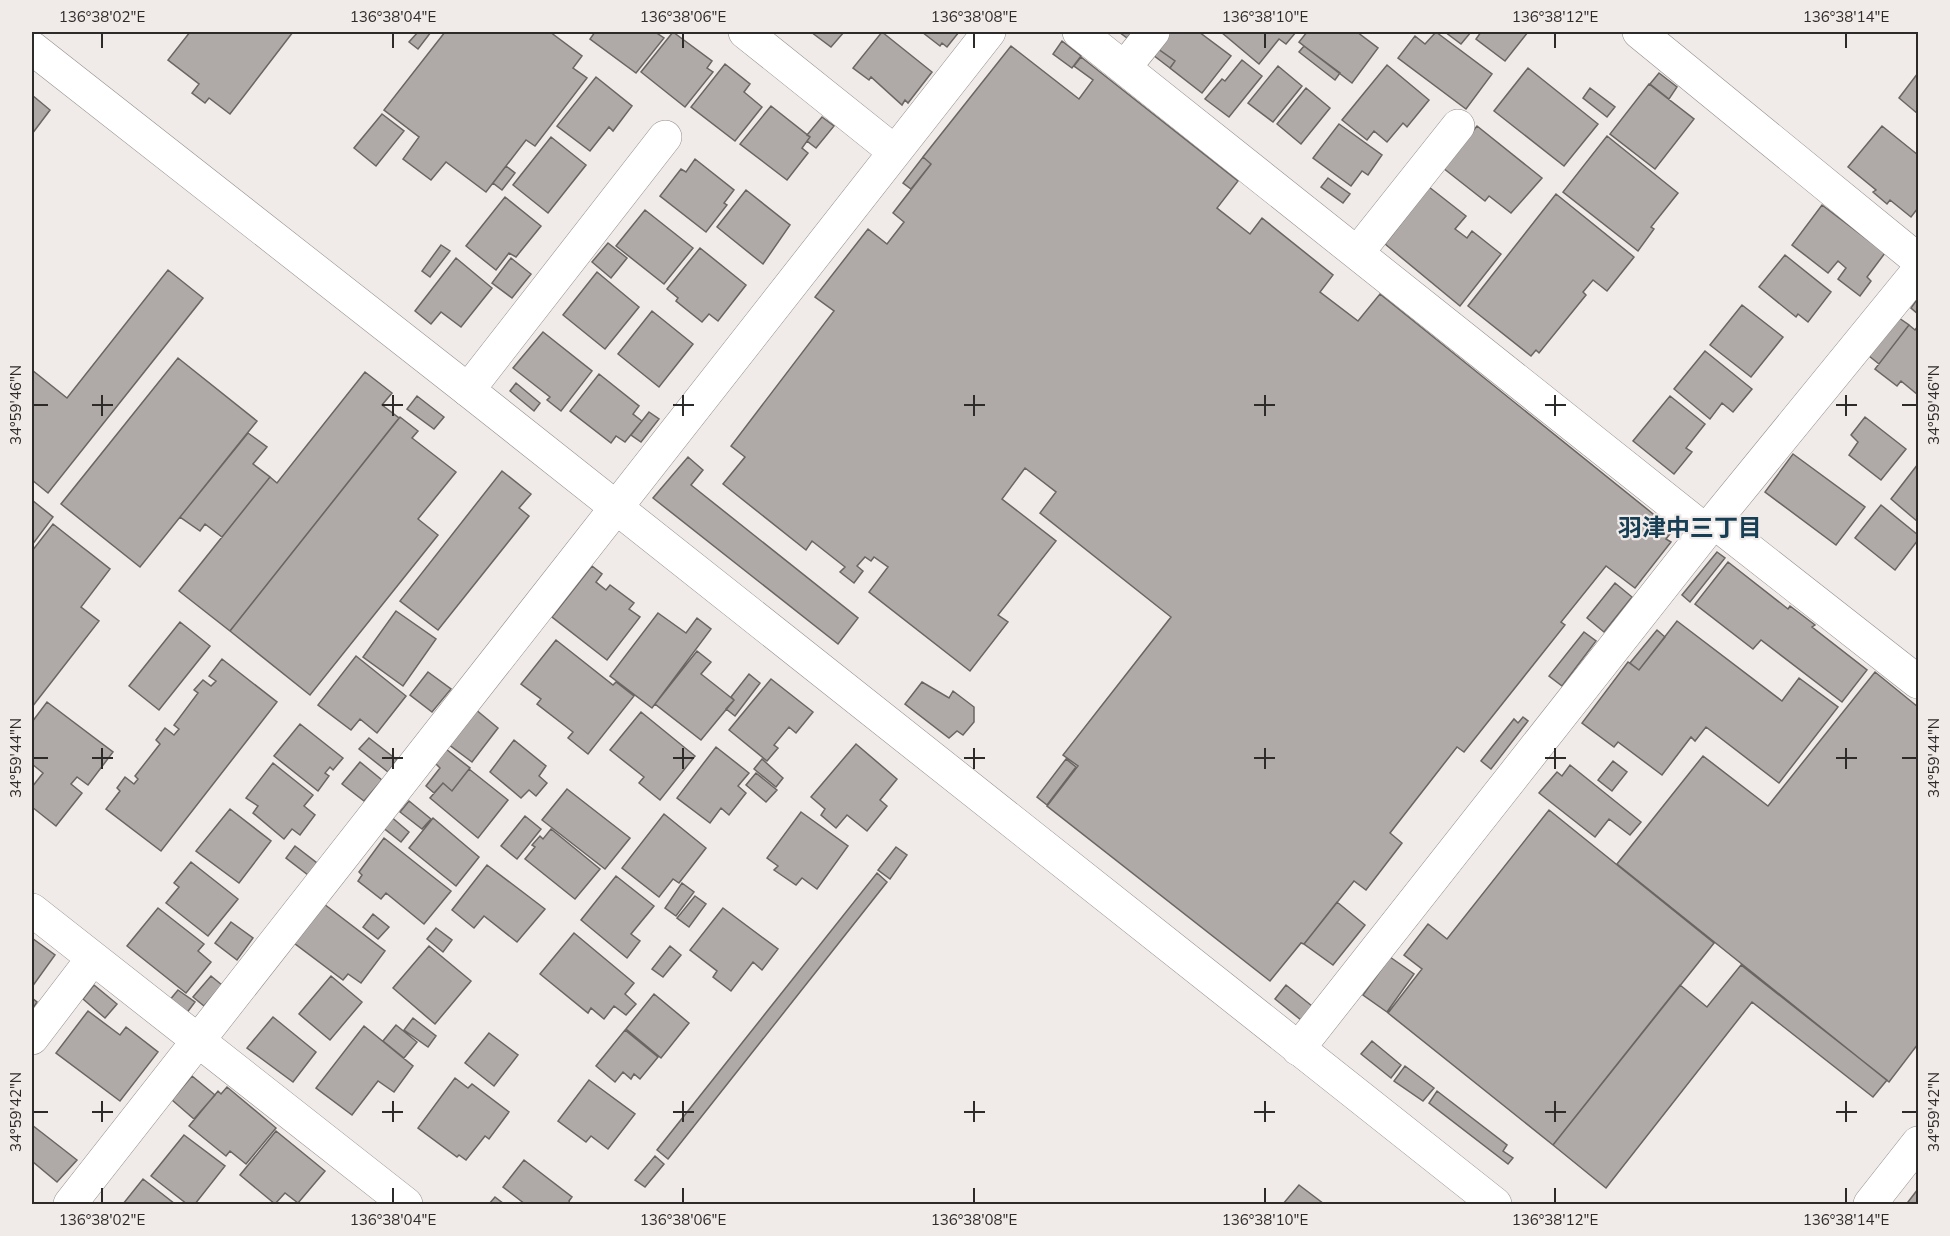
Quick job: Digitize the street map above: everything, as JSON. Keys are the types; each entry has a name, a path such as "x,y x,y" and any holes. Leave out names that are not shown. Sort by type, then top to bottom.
{"street":[{"path":"745,32 895,152"},
{"path":"70,1204 989,32"},
{"path":"1079,32 1357,253 1710,526 1918,682"},
{"path":"1124,68 1153,32"},
{"path":"1640,32 1918,260"},
{"path":"32,48 468,390 1495,1204"},
{"path":"1357,253 1458,126"},
{"path":"468,390 665,137"},
{"path":"1298,1049 1710,526 1918,271"},
{"path":"32,910 406,1204"},
{"path":"32,1038 93,958"},
{"path":"1870,1204 1918,1143"}],"building":[{"path":"190,32 293,32 230,114 209,98 205,103 192,93 199,84 168,60"},
{"path":"418,32 431,32 418,49 409,42"},
{"path":"445,32 550,32 582,56 573,68 587,78 535,146 526,140 486,192 446,162 431,180 403,159 419,137 384,110"},
{"path":"595,32 655,32 664,38 636,73 590,39"},
{"path":"673,32 712,61 707,68 713,72 685,107 641,72"},
{"path":"811,32 844,32 831,47"},
{"path":"882,32 932,72 908,103 905,100 902,105 871,77 869,80 853,68"},
{"path":"922,32 959,32 947,47 942,43 940,46"},
{"path":"1119,32 1132,32 1127,38"},
{"path":"1165,32 1199,32 1231,56 1202,93 1170,68 1175,61 1154,46"},
{"path":"1221,32 1296,32 1286,44 1279,39 1259,64"},
{"path":"1307,32 1357,32 1378,48 1352,83 1299,42"},
{"path":"1436,32 1492,74 1466,109 1398,58 1415,36 1425,44"},
{"path":"1445,32 1471,32 1461,44"},
{"path":"1481,32 1528,32 1505,61 1476,39"},
{"path":"1062,41 1081,56 1072,68 1053,54"},
{"path":"1011,46 1079,99 1093,80 1074,66 1081,57 1238,181 1217,208 1250,234 1262,218 1333,275 1320,292 1358,321 1380,294 1673,530 1666,539 1671,542 1635,588 1606,566 1561,622 1565,625 1464,752 1457,747 1390,833 1402,843 1366,890 1354,881 1304,944 1301,943 1270,981 1047,806 1078,766 1063,755 1171,617 1040,513 1056,492 1025,468 1002,499 1056,541 998,615 1008,622 970,671 869,592 888,567 874,557 871,561 865,557 857,566 863,571 854,583 840,572 845,567 812,541 806,550 723,484 745,457 731,446 834,311 815,297 868,229 887,244 904,222 893,213 931,164 923,157"},
{"path":"1154,46 1175,61 1170,68 1149,52"},
{"path":"1304,46 1340,73 1335,80 1299,52"},
{"path":"1242,60 1262,76 1229,117 1205,99 1222,79 1225,81"},
{"path":"725,64 750,84 744,92 762,107 735,141 691,107"},
{"path":"1387,65 1429,100 1407,127 1403,123 1387,142 1374,131 1367,140 1342,120"},
{"path":"1278,66 1302,86 1273,122 1248,103"},
{"path":"1528,68 1598,124 1564,166 1494,111"},
{"path":"1659,73 1677,87 1669,99 1650,84"},
{"path":"1918,73 1918,114 1899,98"},
{"path":"596,77 632,106 613,131 609,127 590,151 557,126"},
{"path":"1649,84 1694,119 1655,169 1610,134"},
{"path":"1306,88 1330,108 1301,144 1277,124"},
{"path":"1590,88 1615,107 1607,117 1583,98"},
{"path":"32,95 50,110 32,134"},
{"path":"771,106 810,137 802,148 808,153 787,180 740,144"},
{"path":"382,114 404,131 376,166 354,148"},
{"path":"822,117 834,126 816,148 807,141 810,137 807,135"},
{"path":"1339,124 1382,155 1368,175 1362,171 1351,186 1313,158"},
{"path":"1477,126 1542,178 1511,213 1489,196 1485,201 1443,168"},
{"path":"1882,126 1918,155 1918,208 1911,217 1890,200 1887,204 1873,192 1876,190 1848,167"},
{"path":"1607,136 1678,193 1651,227 1654,229 1638,251 1563,192"},
{"path":"551,137 586,165 548,213 513,185"},
{"path":"923,157 931,164 911,189 903,183"},
{"path":"695,159 734,190 724,203 727,205 706,232 660,196 681,169 686,172"},
{"path":"506,166 515,173 502,190 493,183"},
{"path":"1328,178 1350,194 1343,203 1321,187"},
{"path":"1429,187 1466,216 1455,229 1467,238 1472,231 1501,254 1460,306 1385,244"},
{"path":"746,190 790,225 763,264 717,227"},
{"path":"1556,194 1634,257 1607,291 1593,280 1583,292 1586,295 1539,353 1536,350 1531,356 1468,306"},
{"path":"505,197 541,226 516,257 509,253 496,270 466,246"},
{"path":"1822,205 1885,253 1867,277 1871,281 1860,296 1838,279 1846,268 1838,261 1828,273 1792,245"},
{"path":"645,210 693,248 664,284 616,246"},
{"path":"608,243 627,258 611,278 592,262"},
{"path":"441,245 450,251 430,277 422,271"},
{"path":"700,248 746,285 718,321 709,314 702,322 676,301 678,298 667,289"},
{"path":"1785,255 1831,292 1808,322 1798,314 1796,317 1759,287"},
{"path":"456,258 492,288 461,327 441,312 431,324 415,311"},
{"path":"511,258 531,274 512,298 492,283"},
{"path":"168,270 203,298 48,493 32,480 32,370 67,398"},
{"path":"597,272 639,307 605,349 563,315"},
{"path":"1918,298 1918,314 1911,308"},
{"path":"1742,305 1783,337 1751,377 1710,345"},
{"path":"652,311 693,344 659,387 618,354"},
{"path":"1899,318 1909,325 1879,364 1869,356"},
{"path":"1909,325 1915,330 1918,326 1918,395 1901,381 1897,386 1875,369"},
{"path":"543,332 592,371 561,411 547,400 550,397 513,368"},
{"path":"1705,351 1752,389 1733,412 1722,403 1710,419 1674,389"},
{"path":"178,358 257,421 140,567 61,504"},
{"path":"365,372 392,393 382,405 399,418 230,631 179,591 270,477 277,483"},
{"path":"599,374 639,406 633,414 642,421 625,442 616,436 611,443 570,411"},
{"path":"516,383 540,403 534,411 510,391"},
{"path":"417,396 444,417 434,429 407,409"},
{"path":"1670,396 1705,424 1686,448 1692,452 1674,474 1633,441"},
{"path":"649,412 659,419 641,442 631,435"},
{"path":"400,417 418,431 412,438 456,472 418,519 438,535 310,695 230,631"},
{"path":"1865,417 1906,449 1881,480 1849,455 1858,442 1851,435"},
{"path":"248,433 267,447 253,464 270,477 222,537 205,524 200,531 180,517"},
{"path":"1793,454 1865,507 1836,545 1765,492"},
{"path":"688,457 703,470 691,485 858,618 838,644 653,498"},
{"path":"1918,464 1918,522 1891,499"},
{"path":"502,471 531,494 519,508 529,516 438,630 400,601"},
{"path":"32,500 53,517 32,545"},
{"path":"1881,505 1918,535 1918,540 1895,570 1855,538"},
{"path":"53,524 110,569 81,607 99,621 32,707 32,551"},
{"path":"1717,552 1725,558 1690,602 1682,595"},
{"path":"1728,562 1788,609 1790,606 1815,625 1812,627 1867,670 1842,702 1761,640 1753,649 1695,604"},
{"path":"592,566 602,574 596,582 606,590 610,585 634,603 629,609 640,617 607,660 552,617"},
{"path":"1615,583 1632,597 1604,632 1587,618"},
{"path":"396,611 436,639 403,686 363,657"},
{"path":"658,613 686,633 697,618 711,629 652,708 610,676"},
{"path":"1677,621 1782,701 1799,678 1838,707 1779,783 1706,727 1695,741 1691,737 1662,775 1618,742 1614,747 1582,723 1628,662 1639,670"},
{"path":"180,622 210,646 159,710 129,686"},
{"path":"1657,630 1665,637 1639,670 1630,663"},
{"path":"1584,632 1596,641 1562,686 1549,676"},
{"path":"556,640 613,685 616,682 634,696 588,754 568,738 573,732 537,704 541,699 521,684"},
{"path":"697,651 711,662 701,674 734,700 701,740 655,704"},
{"path":"356,656 406,696 377,733 360,719 351,730 318,705"},
{"path":"222,659 277,702 161,851 106,809 120,791 117,788 125,777 134,784 138,779 135,776 160,744 156,740 165,728 174,735 179,729 174,725 198,693 194,690 203,680 211,686 216,681 209,676"},
{"path":"428,672 451,689 432,712 410,695"},
{"path":"1875,672 1918,707 1918,1044 1889,1082 1617,864 1703,756 1768,806"},
{"path":"749,674 760,683 735,716 726,709 734,700 731,697"},
{"path":"771,679 813,712 796,733 789,727 774,745 778,748 767,761 729,730"},
{"path":"922,682 949,698 953,691 974,707 974,722 963,735 957,731 949,738 905,704"},
{"path":"47,702 113,752 88,785 77,777 71,784 82,793 56,826 32,807 32,787 43,773 32,764 32,722"},
{"path":"475,709 498,728 472,762 448,744"},
{"path":"641,712 695,756 660,800 639,783 644,777 610,750"},
{"path":"1523,717 1528,721 1491,769 1481,761 1514,719 1518,723"},
{"path":"300,724 343,758 333,770 330,767 325,773 329,776 318,791 274,756"},
{"path":"369,738 397,760 388,772 359,749"},
{"path":"514,740 546,766 539,776 547,783 536,796 529,790 521,798 490,772"},
{"path":"856,744 897,779 880,800 887,806 867,831 847,815 836,828 821,815 825,809 811,797"},
{"path":"716,747 749,773 738,786 746,793 729,815 721,808 710,823 677,798"},
{"path":"446,749 470,768 452,791 443,783 434,793 426,786 440,768 435,763"},
{"path":"762,759 783,778 776,787 754,769"},
{"path":"1066,759 1076,767 1047,805 1037,797"},
{"path":"1613,761 1627,772 1612,791 1598,780"},
{"path":"360,762 382,780 364,801 342,784"},
{"path":"273,763 313,795 304,806 315,815 300,835 292,829 284,839 253,813 258,806 246,798"},
{"path":"1570,765 1641,822 1630,835 1609,819 1595,837 1539,793 1557,772 1562,776"},
{"path":"469,769 508,800 478,838 430,798 443,783 452,791"},
{"path":"756,773 777,790 766,802 746,785"},
{"path":"567,789 630,838 605,869 542,820"},
{"path":"409,801 431,819 422,829 400,812"},
{"path":"230,809 271,841 239,883 196,851"},
{"path":"1549,810 1714,943 1553,1145 1388,1013 1422,969 1404,955 1428,924 1447,939"},
{"path":"801,812 848,846 817,889 802,878 796,885 774,870 778,866 767,858"},
{"path":"664,814 706,848 679,883 673,879 659,897 622,868"},
{"path":"389,815 409,832 401,842 381,826"},
{"path":"525,816 541,829 517,859 501,846"},
{"path":"433,818 479,857 456,886 409,848"},
{"path":"551,829 600,869 575,899 525,859 535,847 532,845 540,836 543,839"},
{"path":"384,838 451,891 424,924 386,893 381,899 358,881 362,875 359,872"},
{"path":"295,846 317,863 308,875 286,858"},
{"path":"896,847 907,855 890,879 878,870"},
{"path":"191,862 238,899 208,936 166,903 179,887 174,883"},
{"path":"487,865 545,909 517,942 484,916 474,928 452,910"},
{"path":"877,873 887,882 668,1159 657,1150"},
{"path":"616,876 654,906 631,934 640,941 627,958 581,920"},
{"path":"682,883 694,892 676,916 665,908"},
{"path":"695,896 706,904 689,927 677,918"},
{"path":"1337,902 1365,925 1333,965 1304,944"},
{"path":"324,904 385,951 361,983 348,974 343,980 294,943"},
{"path":"158,908 204,944 198,951 211,962 186,993 127,946"},
{"path":"723,908 778,949 762,970 753,962 731,991 713,977 717,971 690,950"},
{"path":"373,914 389,927 378,939 363,927"},
{"path":"231,922 253,938 237,960 215,943"},
{"path":"436,928 452,940 443,952 427,939"},
{"path":"574,933 634,983 625,994 636,1004 626,1015 614,1006 604,1019 591,1008 588,1013 540,974"},
{"path":"32,938 55,955 32,987"},
{"path":"429,946 471,981 435,1024 393,988"},
{"path":"670,946 681,955 663,977 652,969"},
{"path":"1390,957 1414,974 1387,1012 1363,995"},
{"path":"1741,965 1887,1080 1873,1097 1752,1002 1606,1188 1553,1145 1680,985 1707,1007"},
{"path":"211,976 222,985 204,1006 193,997"},
{"path":"331,976 362,1002 330,1040 299,1014"},
{"path":"94,985 117,1004 105,1018 83,999"},
{"path":"1286,985 1312,1006 1301,1020 1275,999"},
{"path":"178,990 195,1002 186,1014 169,1001"},
{"path":"654,994 689,1023 661,1058 626,1029"},
{"path":"32,998 37,1002 32,1010"},
{"path":"88,1011 120,1035 126,1027 158,1052 120,1101 56,1053"},
{"path":"273,1017 316,1052 293,1082 247,1048"},
{"path":"413,1018 436,1036 428,1047 404,1030"},
{"path":"396,1025 417,1042 404,1058 383,1041"},
{"path":"364,1026 413,1066 394,1092 378,1081 352,1115 316,1088"},
{"path":"625,1030 658,1057 640,1079 634,1074 631,1079 623,1072 615,1082 596,1066"},
{"path":"489,1033 518,1055 494,1086 465,1063"},
{"path":"1372,1041 1401,1065 1391,1078 1361,1054"},
{"path":"1405,1066 1434,1088 1423,1101 1394,1081"},
{"path":"192,1076 215,1095 194,1119 172,1100"},
{"path":"455,1078 468,1088 472,1084 509,1112 489,1139 485,1136 466,1160 459,1155 457,1157 418,1128"},
{"path":"589,1080 635,1114 608,1149 591,1136 586,1142 558,1121"},
{"path":"227,1087 276,1128 246,1164 230,1151 226,1156 189,1126 218,1091 221,1094"},
{"path":"1437,1091 1507,1145 1503,1151 1513,1158 1508,1164 1429,1103"},
{"path":"32,1125 77,1160 57,1182 33,1162 32,1164"},
{"path":"276,1131 325,1171 298,1203 285,1193 275,1204 240,1175"},
{"path":"184,1135 225,1166 195,1204 187,1204 151,1176"},
{"path":"655,1156 664,1164 645,1187 635,1180"},
{"path":"524,1160 572,1197 570,1204 525,1204 503,1187"},
{"path":"143,1179 175,1204 123,1204"},
{"path":"1299,1185 1324,1204 1283,1204"},
{"path":"1918,1189 1918,1204 1908,1202"},
{"path":"495,1197 504,1204 489,1204"}],"district":[{"name":"羽津中三丁目","path":"1690,528"}]}
